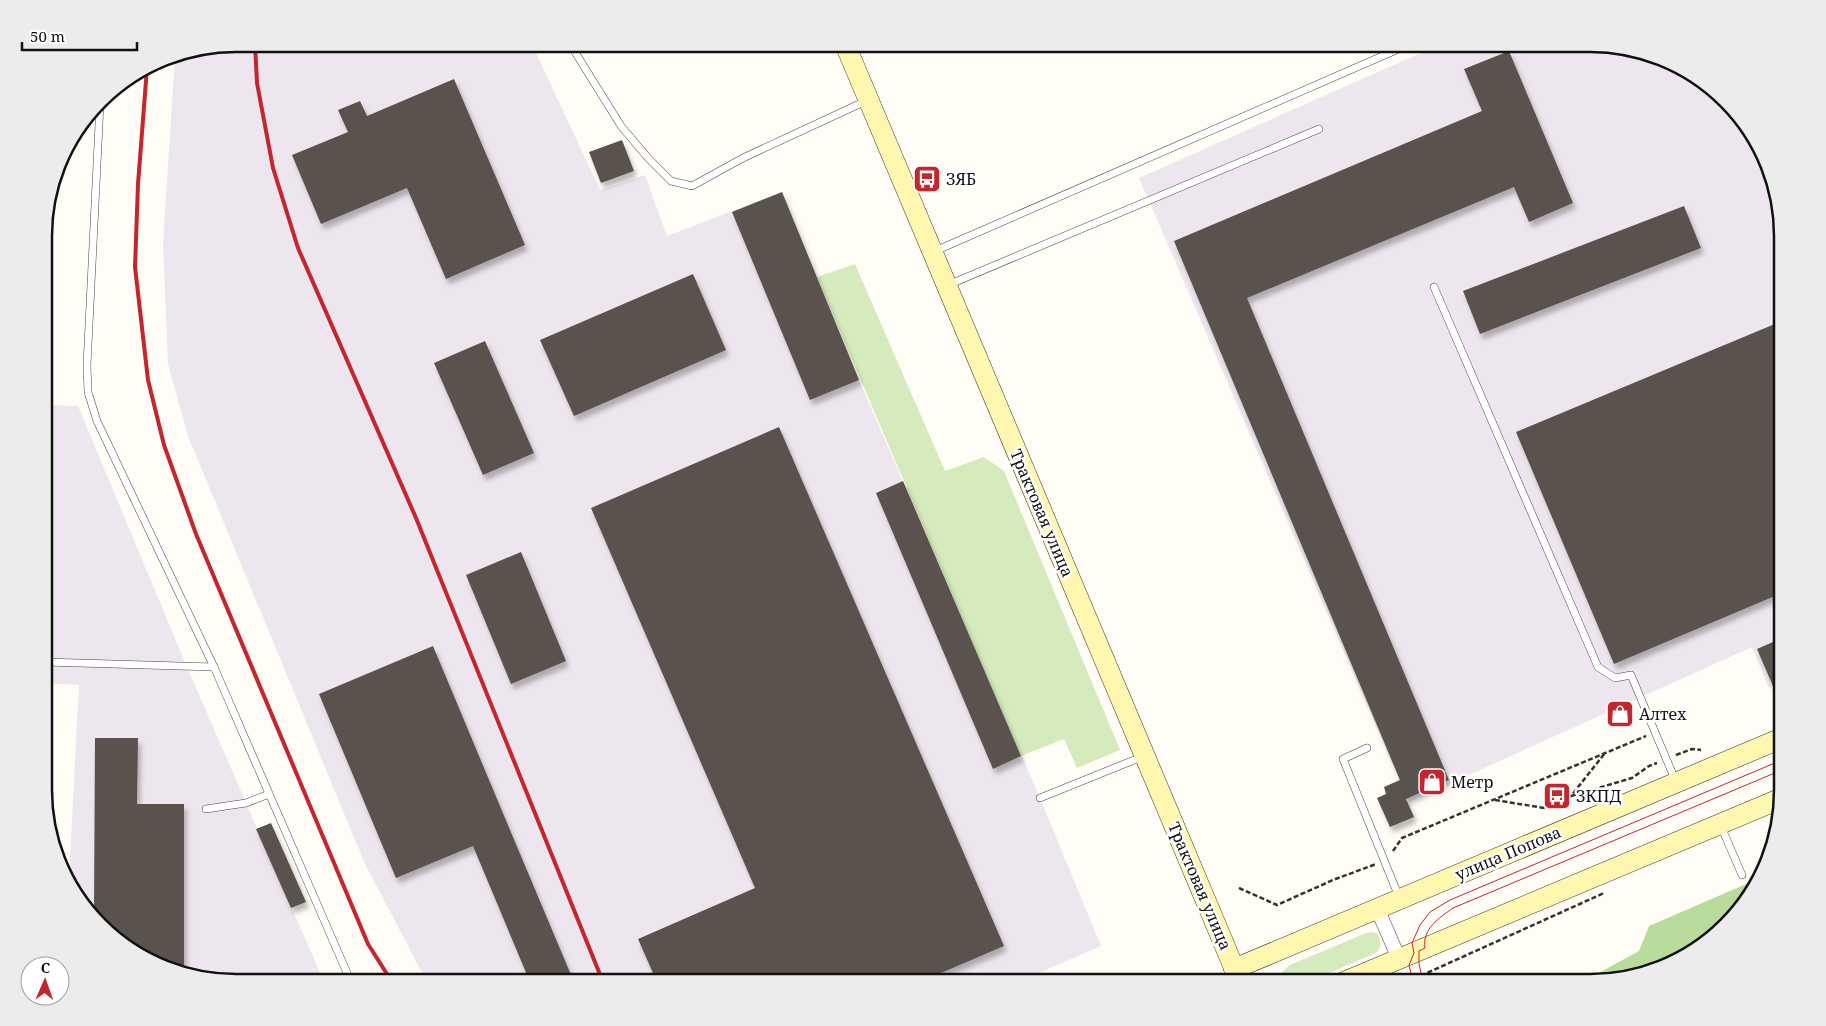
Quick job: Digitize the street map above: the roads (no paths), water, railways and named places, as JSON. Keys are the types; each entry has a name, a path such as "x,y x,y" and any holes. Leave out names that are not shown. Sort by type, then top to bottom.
{"main road":[{"name":"Трактовая улица","path":"848,52 1237,974"},
{"name":"улица Попова","path":"1239,974 1377,908 1774,741"},
{"path":"1363,974 1773,802"}],"street":[{"path":"1377,908 1399,959"}],"lane":[{"path":"575,52 621,126 648,158 671,181 692,186 743,158 868,100"},
{"path":"932,252 1392,52"},
{"path":"100,113 88,392 97,421 214,667 348,974"},
{"path":"946,286 1319,129"},
{"path":"1434,287 1598,667 1615,678 1630,675 1676,783"},
{"path":"52,662 214,667"},
{"path":"1367,748 1343,759 1400,899"},
{"path":"1040,798 1144,756"},
{"path":"206,810 246,803 269,794"},
{"path":"1720,824 1742,875"}],"tram line":[{"path":"1411,974 1409,965 1414,953 1412,943 1420,925 1430,912 1450,900 1774,763"},
{"path":"1421,974 1419,951 1425,948 1426,935 1433,925 1453,908 1774,773"}],"railway":[{"path":"255,52 257,83 273,168 298,248 416,518 600,974"},
{"path":"146,76 138,184 135,267 148,380 164,445 196,534 368,944 387,974"}],"place":[{"name":"ЗЯБ","path":"927,179"},
{"name":"Алтех","path":"1620,714"},
{"name":"Метр","path":"1432,782"},
{"name":"ЗКПД","path":"1557,796"}]}
